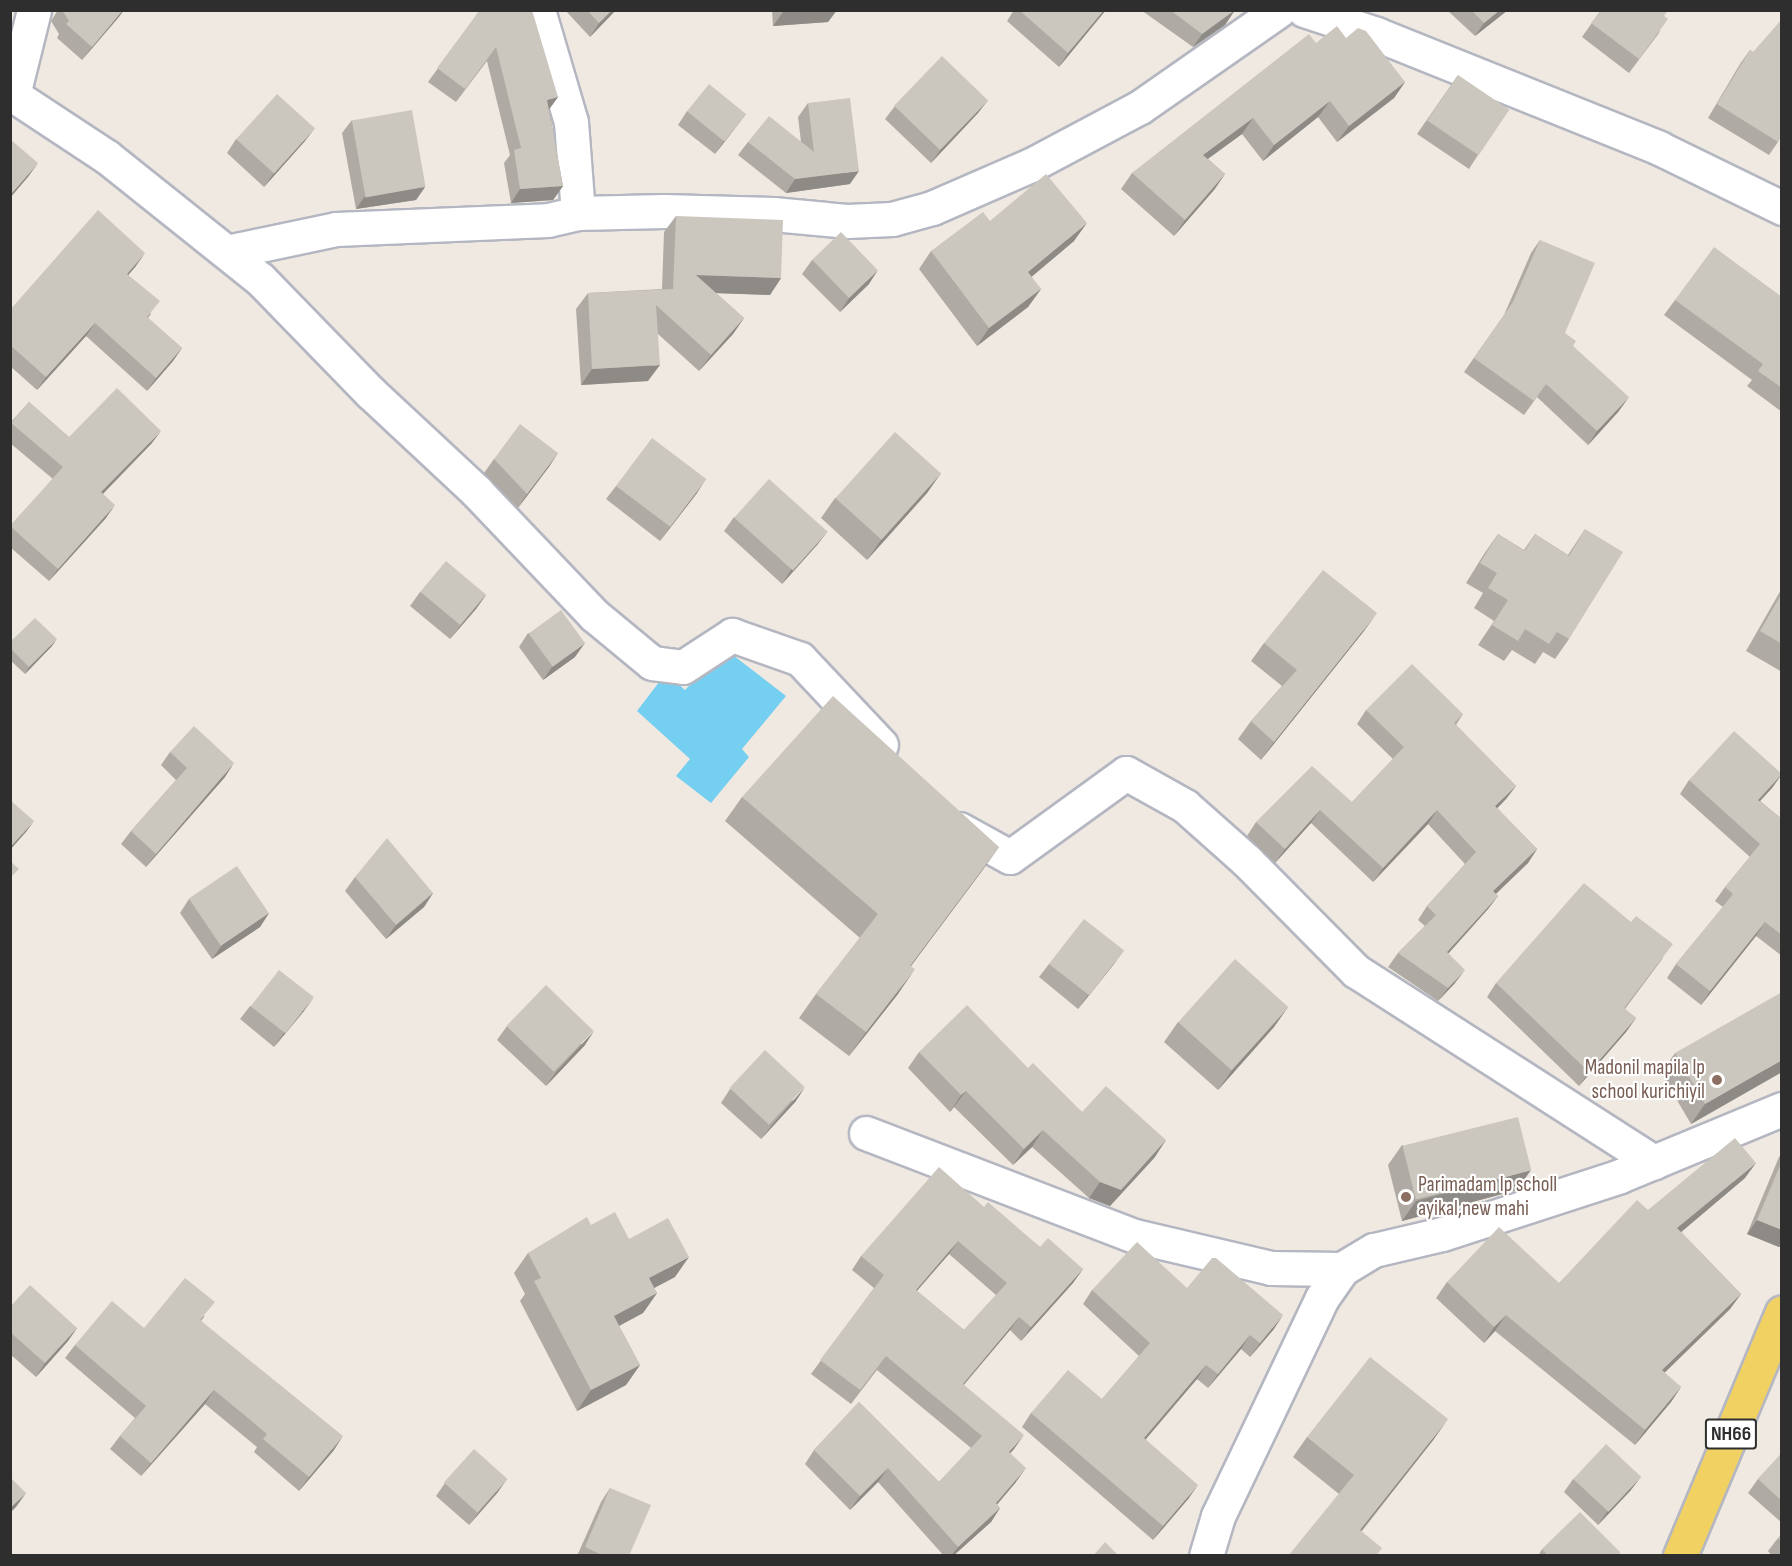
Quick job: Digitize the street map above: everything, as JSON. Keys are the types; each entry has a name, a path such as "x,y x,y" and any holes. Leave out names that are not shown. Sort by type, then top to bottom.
{"main road":[{"name":"NH66","path":"1688,1552 1782,1312"}],"street":[{"path":"34,10 12,94 107,157 260,279 371,393 477,492 594,615 652,663 683,667 732,635 800,659 901,766"},
{"path":"538,10 571,122 578,213"},
{"path":"227,252 336,229 548,220 578,213 773,214 847,221 892,219 932,208 1031,165 1140,107 1279,10"},
{"path":"1304,10 1376,34 1659,148 1782,208"},
{"path":"939,807 963,832 1010,857 1126,773 1185,806 1247,861 1356,971 1654,1162"},
{"path":"1206,1556 1218,1516 1322,1298 1342,1269 1374,1250 1442,1234 1654,1162 1782,1109"},
{"path":"866,1133 1135,1236 1271,1268 1342,1269"}],"water":[{"path":"725,649 786,696 742,749 749,757 711,803 676,776 690,759 637,711 666,673 685,690"}],"building":[{"path":"62,10 123,10 92,47 66,24 69,21"},
{"path":"480,10 532,10 558,97 547,100 563,186 520,189 514,150 521,148 496,47 465,89 437,68"},
{"path":"587,10 612,10 599,23"},
{"path":"782,10 811,10 783,12"},
{"path":"1019,10 1104,10 1068,53"},
{"path":"1170,10 1235,10 1202,34"},
{"path":"1471,10 1500,10 1484,23"},
{"path":"1601,10 1668,10 1664,16 1668,19 1639,59 1591,23"},
{"path":"1782,19 1782,136 1778,142 1717,104 1750,50 1753,52"},
{"path":"1337,26 1346,38 1358,28 1366,31 1405,82 1349,126 1330,101 1274,145 1253,118 1203,155 1225,174 1185,220 1132,173 1309,34 1316,43"},
{"path":"942,56 988,100 940,150 894,106"},
{"path":"1458,75 1509,110 1479,155 1427,121"},
{"path":"709,84 746,114 724,141 687,111"},
{"path":"277,94 315,128 274,173 236,139"},
{"path":"850,98 859,171 795,179 748,142 769,116 814,152 808,103"},
{"path":"412,110 426,187 365,197 352,121"},
{"path":"10,139 38,163 10,195"},
{"path":"1046,174 1087,223 1028,272 1041,289 989,328 931,251 983,212 990,221"},
{"path":"98,210 145,253 127,274 160,301 147,317 182,348 156,378 95,323 46,377 10,345 10,310"},
{"path":"676,216 783,220 781,278 696,275 744,318 711,355 656,305 660,365 592,369 588,293 673,289"},
{"path":"841,232 878,270 849,298 812,260"},
{"path":"1540,240 1595,263 1565,333 1576,341 1573,346 1629,397 1597,431 1546,384 1534,401 1474,358 1513,302"},
{"path":"1714,247 1782,297 1782,388 1758,371 1763,364 1675,300"},
{"path":"117,388 161,431 101,492 115,505 58,569 10,526 63,467 11,423 29,402 69,437"},
{"path":"520,424 558,453 527,494 494,459"},
{"path":"895,432 941,473 882,540 835,498"},
{"path":"652,438 706,479 670,527 616,486"},
{"path":"769,479 828,532 793,571 734,518"},
{"path":"1585,529 1623,552 1569,639 1557,632 1549,644 1525,629 1518,641 1492,625 1508,600 1488,588 1497,573 1480,563 1498,534 1525,551 1535,534 1569,556"},
{"path":"446,561 486,594 460,625 420,592"},
{"path":"1323,570 1377,613 1274,742 1251,721 1297,670 1264,643"},
{"path":"1782,593 1782,644 1760,631"},
{"path":"561,610 585,643 553,667 529,634"},
{"path":"35,618 57,639 29,667 10,648 10,642"},
{"path":"1412,664 1463,714 1454,723 1516,786 1495,806 1537,849 1493,891 1498,896 1447,952 1465,970 1448,988 1398,953 1436,915 1427,906 1476,852 1437,810 1383,868 1320,810 1285,849 1256,822 1312,766 1352,802 1404,747 1366,710"},
{"path":"833,696 999,847 910,966 915,969 866,1032 816,994 878,914 742,797"},
{"path":"194,726 234,763 156,854 131,831 187,768 170,752"},
{"path":"1734,731 1782,774 1758,800 1782,819 1782,935 1765,922 1710,991 1676,964 1733,894 1725,887 1760,844 1689,780"},
{"path":"10,800 34,821 10,847"},
{"path":"387,838 433,893 396,925 355,877"},
{"path":"10,861 19,869 10,878"},
{"path":"237,866 269,913 221,946 189,898"},
{"path":"1584,883 1631,922 1636,916 1673,944 1624,1008 1636,1018 1589,1072 1496,983"},
{"path":"1084,919 1124,950 1089,995 1049,964"},
{"path":"1235,959 1289,1007 1232,1070 1178,1022"},
{"path":"279,970 314,997 285,1033 251,1006"},
{"path":"546,985 593,1031 554,1072 506,1026"},
{"path":"1782,992 1782,1060 1705,1104 1675,1053"},
{"path":"967,1005 1028,1068 1033,1063 1082,1112 1106,1086 1166,1140 1121,1190 1100,1182 1043,1130 1024,1149 966,1091 961,1095 919,1052"},
{"path":"765,1050 804,1087 769,1125 730,1088"},
{"path":"1518,1117 1531,1170 1416,1199 1403,1146"},
{"path":"1735,1138 1756,1163 1677,1228 1741,1294 1662,1370 1681,1387 1645,1430 1506,1315 1494,1327 1447,1282 1499,1227 1559,1283 1637,1200 1648,1210"},
{"path":"1782,1161 1782,1230 1757,1220"},
{"path":"939,1167 984,1207 988,1202 1040,1247 1048,1238 1083,1269 1031,1327 1019,1317 963,1384 1024,1435 1009,1452 1026,1468 996,1503 1000,1508 958,1547 888,1468 860,1496 814,1450 859,1402 939,1482 982,1436 886,1356 860,1390 820,1360 884,1275 861,1256","holes":["958,1241 1007,1283 964,1330 916,1290"]},
{"path":"615,1212 629,1239 668,1218 689,1257 649,1278 657,1293 614,1316 640,1365 591,1390 534,1281 541,1278 528,1253 587,1217 591,1225"},
{"path":"1137,1242 1187,1288 1212,1258 1216,1258 1283,1315 1260,1343 1250,1335 1218,1374 1206,1365 1144,1438 1198,1485 1163,1526 1031,1413 1068,1370 1102,1399 1150,1343 1092,1290"},
{"path":"185,1278 215,1302 200,1320 343,1436 309,1477 263,1439 267,1434 214,1390 151,1463 120,1436 146,1406 75,1345 112,1301 144,1328"},
{"path":"30,1285 77,1328 45,1363 10,1332 10,1307"},
{"path":"1370,1357 1448,1419 1360,1530 1382,1548 1376,1556 1288,1556 1354,1475 1307,1437"},
{"path":"1606,1444 1641,1477 1608,1512 1573,1479"},
{"path":"474,1449 507,1479 477,1513 444,1482"},
{"path":"1782,1453 1782,1501 1758,1479"},
{"path":"10,1477 26,1493 10,1508"},
{"path":"610,1488 651,1505 629,1556 604,1556 585,1547"},
{"path":"1580,1512 1620,1552 1617,1556 1548,1556 1542,1549"},
{"path":"1105,1542 1119,1556 1093,1556"}],"place":[{"name":"Madonil mapila lp school kurichiyil","path":"1717,1080"},
{"name":"Parimadam lp scholl ayikal,new mahi","path":"1406,1197"}]}
